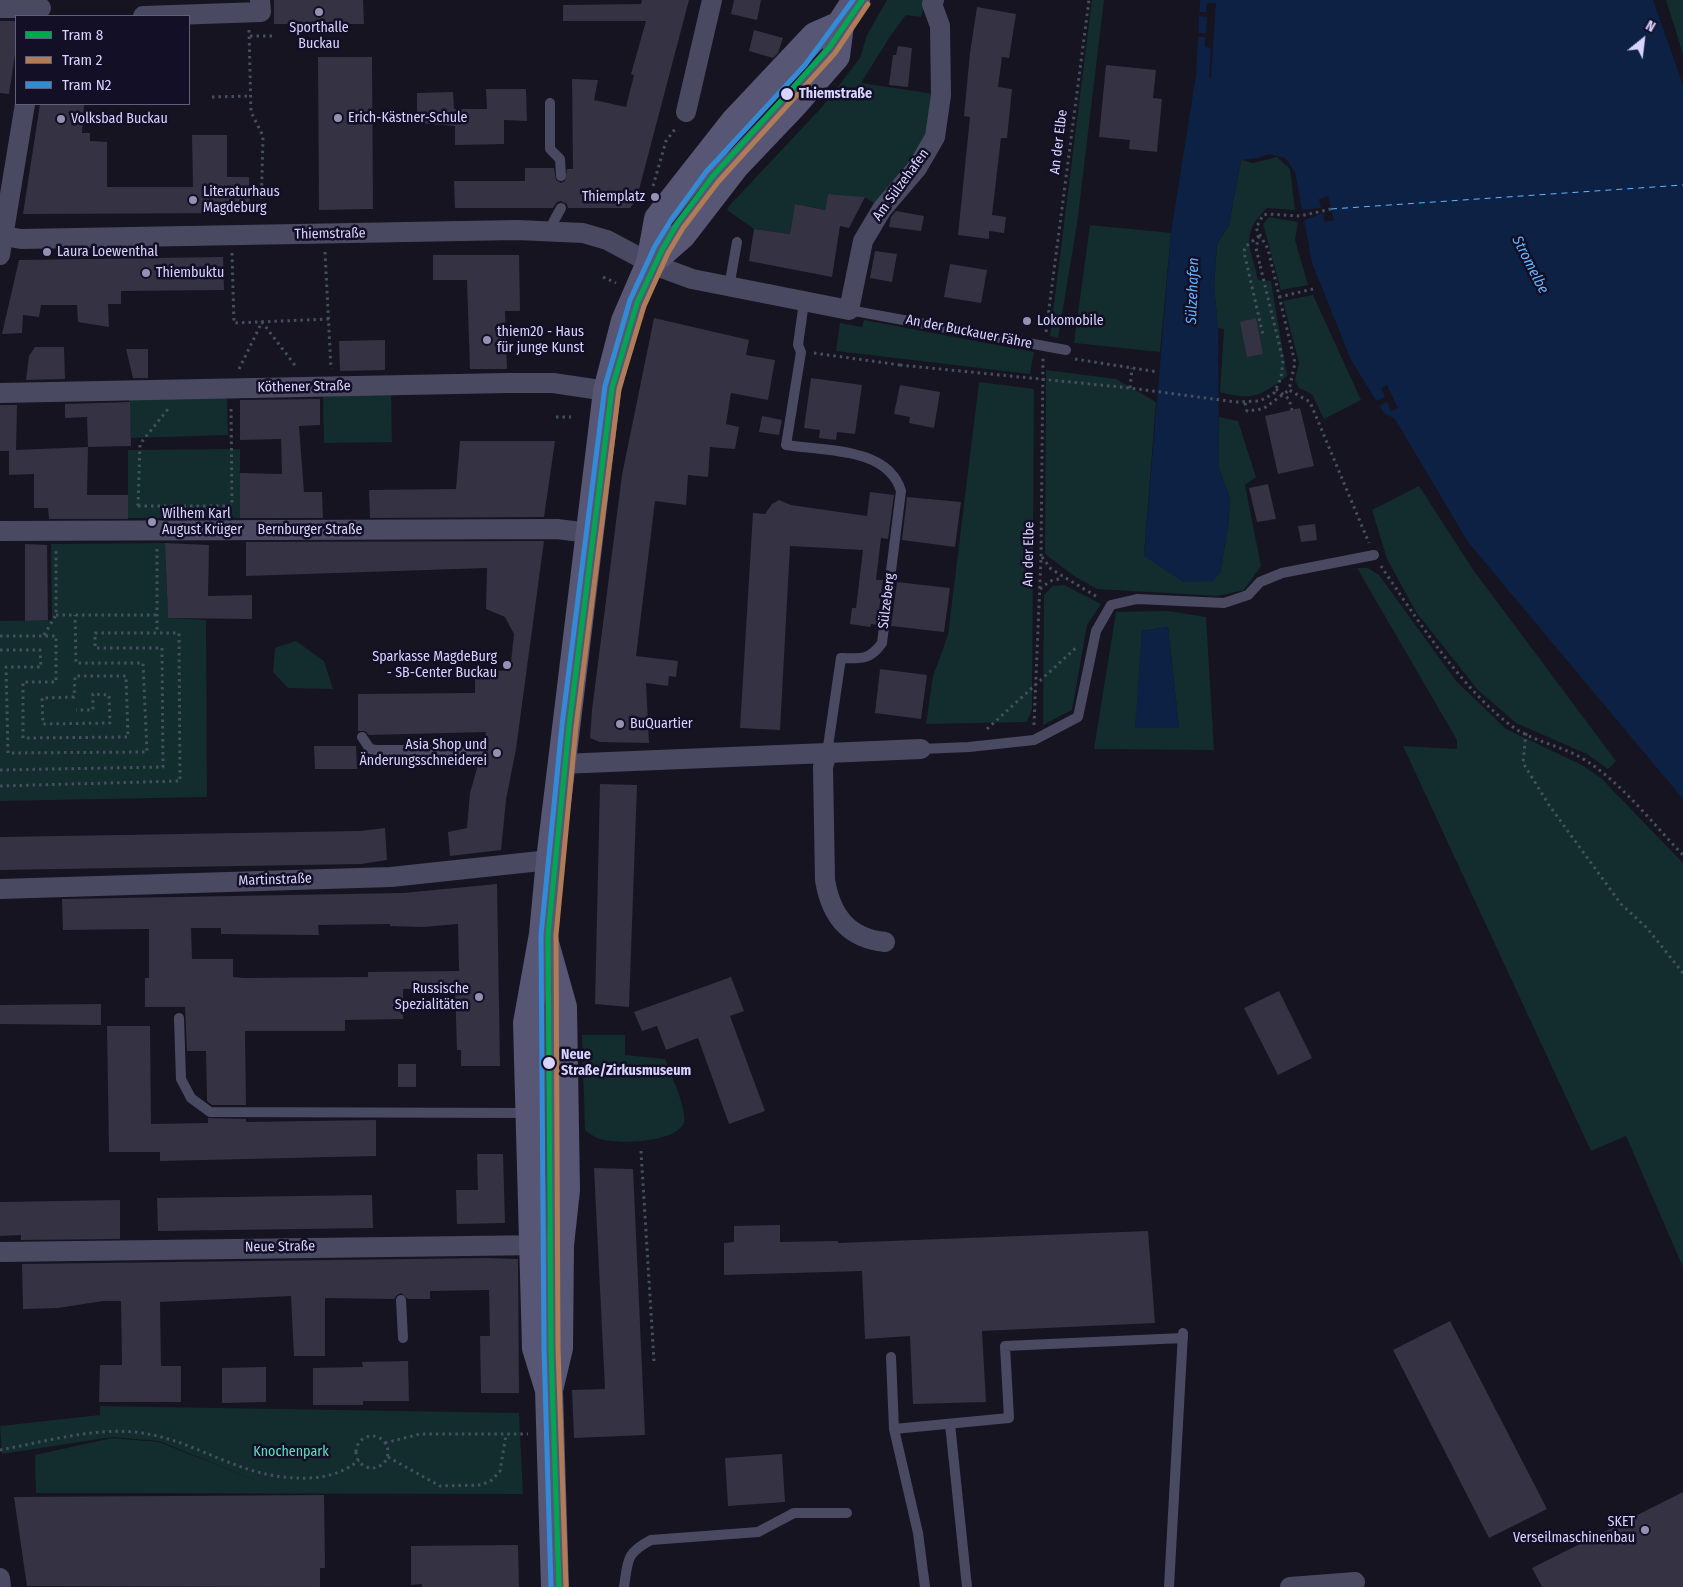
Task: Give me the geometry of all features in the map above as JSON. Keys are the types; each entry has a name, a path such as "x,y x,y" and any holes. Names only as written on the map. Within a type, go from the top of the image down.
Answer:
{"main road":[{"path":"555,1587 549,1390 559,1348 531,1113 528,1023 543,934 561,764 607,391 625,321 650,263 658,219 692,173 735,121 815,36 840,25 856,0"},
{"path":"543,934 563,1007 566,1190 547,1247"}],"street":[{"path":"686,112 712,0"},
{"name":"Am Sülzehafen","path":"849,310 863,241 882,209 917,168 935,138 941,95 940,26 932,4 934,0"},
{"path":"0,8 41,8"},
{"path":"157,15 256,8"},
{"path":"2,246 25,105"},
{"name":"Thiemstraße","path":"2,246 21,239 548,230 595,236 614,243 650,263"},
{"name":"An der Buckauer Fähre","path":"650,263 692,279 849,310"},
{"name":"Köthener Straße","path":"0,393 553,383 607,391"},
{"name":"Bernburger Straße","path":"0,531 557,529 589,533"},
{"path":"561,764 921,749"},
{"name":"Sülzeberg","path":"827,753 823,767 825,880 828,898 848,928 862,937 885,942"},
{"name":"Martinstraße","path":"0,889 391,877 550,860"},
{"name":"Neue Straße","path":"0,1252 400,1251 547,1247"},
{"path":"0,1578 1,1587"},
{"path":"1290,1587 1355,1582"}],"lane":[{"path":"550,103 550,149 560,159 561,176"},
{"path":"548,230 561,208"},
{"path":"729,287 737,242"},
{"path":"801,352 798,345 804,302"},
{"name":"An der Buckauer Fähre","path":"849,310 1066,350"},
{"name":"Sülzeberg","path":"801,352 786,445 872,459 887,468 895,476 901,491 882,643 874,654 860,659 841,658 827,753"},
{"path":"921,749 969,747 1034,740 1078,717 1096,630 1111,605 1137,599 1224,602 1248,595 1260,582 1282,573 1374,555"},
{"path":"362,737 370,748 376,750 442,750 480,754"},
{"path":"179,1018 181,1079 191,1098 210,1112 531,1113"},
{"path":"401,1300 403,1338"},
{"path":"548,1303 549,1390"},
{"path":"894,1429 1009,1418 1005,1346 1183,1335 1169,1587"},
{"path":"891,1357 894,1429 918,1533 925,1587"},
{"path":"950,1424 967,1587"},
{"path":"624,1587 628,1559 636,1548 651,1540 758,1532 794,1513 847,1513"}],"path":[{"name":"An der Elbe","path":"1044,347 1090,0"},
{"path":"256,8 250,36 249,96 251,112 263,136 260,235"},
{"path":"250,36 274,36"},
{"path":"212,97 249,96"},
{"path":"652,189 666,141 686,112"},
{"path":"1245,403 1247,411 1263,409 1289,390 1295,363 1268,250 1256,228 1263,215 1300,216 1331,209"},
{"path":"324,234 332,386"},
{"path":"231,235 234,323 329,319"},
{"path":"801,352 900,365 1130,388 1245,403 1260,401 1274,393 1281,378 1283,360 1256,248 1260,236"},
{"path":"1260,236 1246,247 1244,252 1263,335"},
{"path":"1279,297 1317,288"},
{"path":"262,322 311,387"},
{"path":"138,506 232,506 230,388 262,322"},
{"path":"1066,350 1076,360 1158,372"},
{"path":"1130,388 1132,368"},
{"name":"An der Elbe","path":"1034,740 1041,556 1042,369"},
{"path":"137,531 140,444 184,389"},
{"path":"1276,389 1289,399 1292,410"},
{"path":"1289,390 1310,402 1374,555 1414,616 1475,693 1514,728 1585,759 1612,780 1683,855"},
{"path":"556,417 571,417"},
{"path":"44,636 56,615 56,531"},
{"path":"157,531 157,633"},
{"path":"1041,556 1051,569 1111,605"},
{"path":"1040,589 1050,581 1064,578"},
{"path":"56,615 156,615"},
{"path":"0,650 40,650 41,667 6,667 8,752 147,752 143,663 76,663 75,615"},
{"path":"969,747 1036,682 1096,630"},
{"path":"0,770 163,767 162,648 94,648 94,633 179,633 180,781 0,786"},
{"path":"0,636 56,636 56,682 23,682 23,738 128,737 126,676 75,676 74,697 42,698 43,724 110,723 109,695 93,694 94,710 76,710"},
{"path":"1526,733 1523,763 1549,805 1622,904 1647,928 1683,973"},
{"path":"641,1151 654,1360"},
{"path":"0,1450 97,1432 122,1431 159,1436 240,1468 275,1477 291,1478 332,1474 359,1460"},
{"path":"385,1443 420,1434 528,1434"},
{"path":"388,1457 440,1486 481,1485 492,1480 500,1471 506,1435"},
{"path":"376,1437 385,1443 388,1457 385,1462 374,1468 368,1468 359,1460 356,1450 358,1445 366,1438 376,1437"}],"green space":[{"path":"887,0 926,0 921,17 906,15 861,83 941,95 935,137 882,209 865,197 828,194 825,210 796,204 790,234 754,229 727,210 729,206 822,107 860,58 867,35"},
{"path":"1092,0 1104,0 1077,224 1058,338 1050,336"},
{"path":"1666,0 1683,0 1683,54"},
{"path":"1277,157 1290,169 1295,210 1267,208 1258,217 1253,226 1249,241 1258,280 1271,281 1287,376 1256,395 1231,395 1220,392 1224,329 1218,328 1214,287 1217,244 1229,225 1241,160 1253,163"},
{"path":"1269,217 1298,222 1295,240 1308,285 1281,290 1263,224"},
{"path":"1090,225 1171,233 1160,352 1074,343"},
{"path":"1313,295 1361,400 1324,419 1312,394 1299,388 1295,380 1299,363 1283,301"},
{"path":"864,320 1034,352 1030,374 836,351 840,323 862,327"},
{"path":"1046,370 1116,379 1156,402 1144,555 1220,573 1228,527 1230,498 1219,469 1219,417 1238,421 1256,477 1245,485 1261,566 1244,590 1218,596 1097,589 1074,576 1045,554"},
{"path":"979,382 1034,389 1032,709 1027,722 926,724 933,676 948,635"},
{"path":"391,392 392,442 324,443 323,393"},
{"path":"227,396 228,435 131,438 129,400"},
{"path":"240,449 240,518 204,517 203,509 185,509 185,518 128,518 128,450"},
{"path":"1419,486 1474,571 1616,761 1608,769 1587,754 1516,723 1478,690 1416,612 1387,559 1372,510"},
{"path":"165,543 168,618 206,620 207,797 0,801 0,621 52,620 51,544"},
{"path":"1357,568 1368,568 1379,575 1456,681 1506,729 1582,765 1602,779 1683,863 1683,1267 1626,1136 1591,1151 1403,746 1457,749 1457,740"},
{"path":"1064,585 1101,604 1087,625 1072,710 1043,725 1044,595 1053,586"},
{"path":"1168,611 1206,617 1214,750 1094,749 1116,612","holes":["1168,627 1179,728 1136,728 1142,631"]},
{"path":"296,641 324,661 333,689 288,688 273,672 275,648"},
{"path":"582,1035 625,1035 625,1055 665,1059 678,1090 683,1108 684,1122 680,1129 661,1138 624,1142 599,1139 585,1130"},
{"name":"Knochenpark","path":"100,1406 519,1413 523,1494 36,1493 35,1455 112,1438 159,1442 260,1482 159,1441 112,1437 2,1454 0,1426 100,1415"}],"water":[{"path":"1200,0 1653,0 1683,85 1683,799 1468,542 1395,419 1384,413 1351,360 1312,263 1295,172 1285,158 1269,154 1258,158 1241,160 1229,225 1217,244 1214,287 1218,328 1219,469 1230,498 1228,527 1220,573 1213,581 1183,582 1144,556 1171,233 1196,75"},
{"path":"1168,627 1179,728 1135,728 1142,631"}],"pier":[{"path":"1207,3 1216,3 1211,78 1209,78 1211,48 1205,47 1205,37 1197,37 1197,33 1206,33 1207,17 1198,16 1198,12 1206,12"},
{"path":"1328,196 1334,220 1325,222 1323,213 1302,221 1301,210 1321,208 1319,199"},
{"path":"1387,385 1398,408 1391,411 1387,402 1377,407 1374,402 1385,397 1381,388"}],"building":[{"name":"Sporthalle Buckau","path":"274,0 363,0 364,24 274,24"},
{"path":"642,0 689,0 636,201 630,208 568,208 567,204 561,201 557,202 553,208 455,208 454,181 525,181 525,168 554,168 556,180 561,183 565,181 567,169 573,169 572,79 598,80 594,100 626,107 634,75 631,74 646,21 563,21 563,5 641,4"},
{"path":"734,0 761,0 757,20 731,14"},
{"path":"977,7 1016,14 1009,58 1002,57 998,87 1012,89 1007,138 1001,138 992,215 1006,217 1004,233 989,231 989,239 958,235 970,117 964,116 970,53"},
{"path":"0,21 15,21 15,55 9,94 0,93"},
{"path":"754,30 783,38 778,53 773,58 749,51"},
{"path":"898,46 912,48 908,87 889,85 893,55 896,55"},
{"path":"318,57 372,57 373,209 319,210"},
{"path":"1106,65 1156,70 1153,98 1162,99 1157,152 1129,149 1130,140 1099,137"},
{"path":"486,89 526,89 527,121 504,120 504,144 455,145 455,126 417,123 417,93 453,92 454,109 487,109"},
{"path":"40,105 84,105 82,133 90,133 90,141 107,142 107,187 193,187 192,135 227,135 227,177 249,177 250,213 23,214"},
{"path":"828,194 865,197 849,228 840,226 832,277 749,261 754,229 790,234 795,204 825,210"},
{"path":"896,211 924,216 921,231 889,227 891,217"},
{"path":"875,251 897,254 892,282 870,278"},
{"name":"thiem20 - Haus für junge Kunst","path":"433,255 519,255 520,311 505,311 507,369 470,369 467,280 433,280"},
{"path":"223,257 224,290 121,291 121,304 108,304 109,327 78,322 77,305 41,305 39,317 23,315 22,333 2,334 19,260"},
{"path":"950,264 987,270 981,303 944,297"},
{"path":"654,318 749,340 746,355 775,360 768,400 731,393 726,424 739,427 735,449 710,447 708,477 688,475 686,505 655,501 636,656 678,661 676,677 669,676 668,686 646,683 649,743 600,742 590,738 592,710 622,475"},
{"path":"1256,318 1263,354 1247,357 1240,322"},
{"path":"385,340 385,370 340,371 339,341"},
{"path":"35,347 64,347 65,379 26,380 29,356"},
{"path":"126,349 148,349 148,378 133,378"},
{"path":"811,378 862,385 855,434 837,432 836,440 819,438 820,430 804,428"},
{"path":"900,385 940,392 934,428 909,423 910,417 894,414"},
{"path":"320,399 320,425 299,426 304,492 322,492 323,518 240,518 240,473 282,474 281,439 240,440 240,400"},
{"path":"130,402 131,446 88,447 87,417 65,418 65,404"},
{"path":"0,405 17,405 16,450 88,447 87,495 128,495 128,519 49,519 48,508 34,508 34,474 9,475 9,451 0,451"},
{"path":"1300,408 1314,466 1278,474 1265,416"},
{"path":"762,416 782,420 779,435 759,432"},
{"path":"460,441 555,441 544,517 370,518 369,490 456,489"},
{"path":"1268,484 1276,519 1257,522 1249,488"},
{"path":"870,492 894,495 888,539 881,538 876,580 883,580 877,625 871,624 870,627 850,624 852,608 856,608 863,550 790,546 780,730 740,728 753,513 765,514 772,504 779,500 791,505 867,516"},
{"path":"907,497 961,502 955,547 902,540"},
{"path":"1315,524 1317,540 1301,542 1298,526"},
{"path":"544,541 516,749 506,800 501,850 450,856 448,832 467,828 470,793 479,761 483,760 487,755 482,748 486,732 369,735 365,731 358,731 358,694 475,693 475,670 510,671 514,634 505,617 486,609 487,568 246,576 246,542"},
{"path":"165,543 209,545 208,596 252,595 252,619 168,618"},
{"path":"25,544 47,545 48,620 25,621"},
{"path":"897,582 950,588 944,632 891,626"},
{"path":"880,669 927,675 921,719 875,713"},
{"path":"314,746 356,746 357,769 315,769"},
{"path":"600,784 637,785 629,1007 595,1004"},
{"path":"385,828 387,860 361,864 0,870 0,837 360,831"},
{"path":"497,884 500,1066 461,1066 461,1050 457,1050 455,988 403,989 403,1019 345,1020 345,1031 245,1031 246,1105 212,1105 207,1101 206,1051 187,1051 185,1007 145,1007 145,978 149,978 149,929 63,930 62,899 403,893","holes":["390,924 390,926 423,927 458,924 459,971 368,972 368,977 244,978 233,977 233,959 192,959 191,928 221,928 221,934 319,935 318,925"]},
{"path":"731,977 744,1011 730,1016 765,1111 729,1124 698,1038 666,1050 657,1026 642,1031 634,1012"},
{"path":"1279,991 1312,1058 1278,1075 1244,1008"},
{"path":"101,1004 101,1025 0,1024 0,1005"},
{"path":"107,1026 150,1026 151,1124 208,1123 208,1118 246,1119 246,1122 376,1120 376,1156 160,1161 160,1152 109,1152"},
{"path":"398,1064 416,1064 416,1087 398,1087"},
{"path":"477,1154 503,1154 505,1223 457,1224 456,1190 478,1190"},
{"path":"594,1168 633,1169 645,1435 574,1438 572,1390 605,1389"},
{"path":"372,1195 373,1228 158,1231 157,1198"},
{"path":"120,1200 120,1239 21,1240 21,1235 0,1236 0,1202"},
{"path":"780,1225 780,1242 838,1241 838,1243 1148,1231 1155,1323 982,1331 986,1402 913,1404 910,1336 865,1339 862,1271 724,1275 724,1243 734,1242 734,1226"},
{"path":"518,1259 519,1393 481,1393 480,1336 490,1336 489,1290 430,1291 430,1299 408,1299 401,1293 394,1299 325,1298 325,1356 294,1356 291,1296 160,1302 161,1366 181,1366 181,1402 99,1402 100,1365 122,1365 121,1301 103,1301 58,1308 23,1309 22,1264"},
{"path":"1450,1321 1547,1509 1489,1538 1393,1350"},
{"path":"408,1361 409,1401 363,1401 363,1405 313,1405 313,1368 363,1367 362,1362"},
{"path":"266,1367 266,1402 222,1403 222,1368"},
{"path":"782,1454 785,1502 728,1506 725,1458"},
{"name":"SKET Verseilmaschinenbau","path":"1683,1492 1683,1587 1542,1587 1532,1568"},
{"path":"324,1495 325,1568 320,1568 320,1587 27,1586 14,1497"},
{"path":"518,1545 519,1587 422,1587 422,1584 411,1585 411,1546"}],"ferry route":[{"path":"1331,209 1683,185"}],"tram line":[{"name":"N2","path":"551,1587 544,1348 541,935 562,725 605,386 630,300 655,246 671,220 706,172 805,65 853,0"},
{"name":"8","path":"559,1587 551,1348 548,935 569,726 612,388 637,303 662,250 677,224 712,177 829,48 862,0"},
{"name":"2","path":"566,1587 558,1348 556,935 576,727 619,389 644,306 668,253 683,228 718,182 835,53 868,4"}],"place":[{"name":"Sporthalle Buckau","path":"319,12"},
{"name":"Thiemstraße","path":"787,94"},
{"name":"Erich-Kästner-Schule","path":"338,118"},
{"name":"Volksbad Buckau","path":"61,119"},
{"name":"Thiemplatz","path":"655,197"},
{"name":"Literaturhaus Magdeburg","path":"193,200"},
{"name":"Laura Loewenthal","path":"47,252"},
{"name":"Thiembuktu","path":"146,273"},
{"name":"Lokomobile","path":"1027,321"},
{"name":"thiem20 - Haus für junge Kunst","path":"487,340"},
{"name":"Wilhem Karl August Krüger","path":"152,522"},
{"name":"Sparkasse MagdeBurg - SB-Center Buckau","path":"507,665"},
{"name":"BuQuartier","path":"620,724"},
{"name":"Asia Shop und Änderungsschneiderei","path":"497,753"},
{"name":"Russische Spezialitäten","path":"479,997"},
{"name":"Neue Straße/Zirkusmuseum","path":"549,1063"},
{"name":"SKET Verseilmaschinenbau","path":"1645,1530"}],"water label":[{"name":"Stromelbe","path":"1530,265"},
{"name":"Sülzehafen","path":"1193,291"}]}
